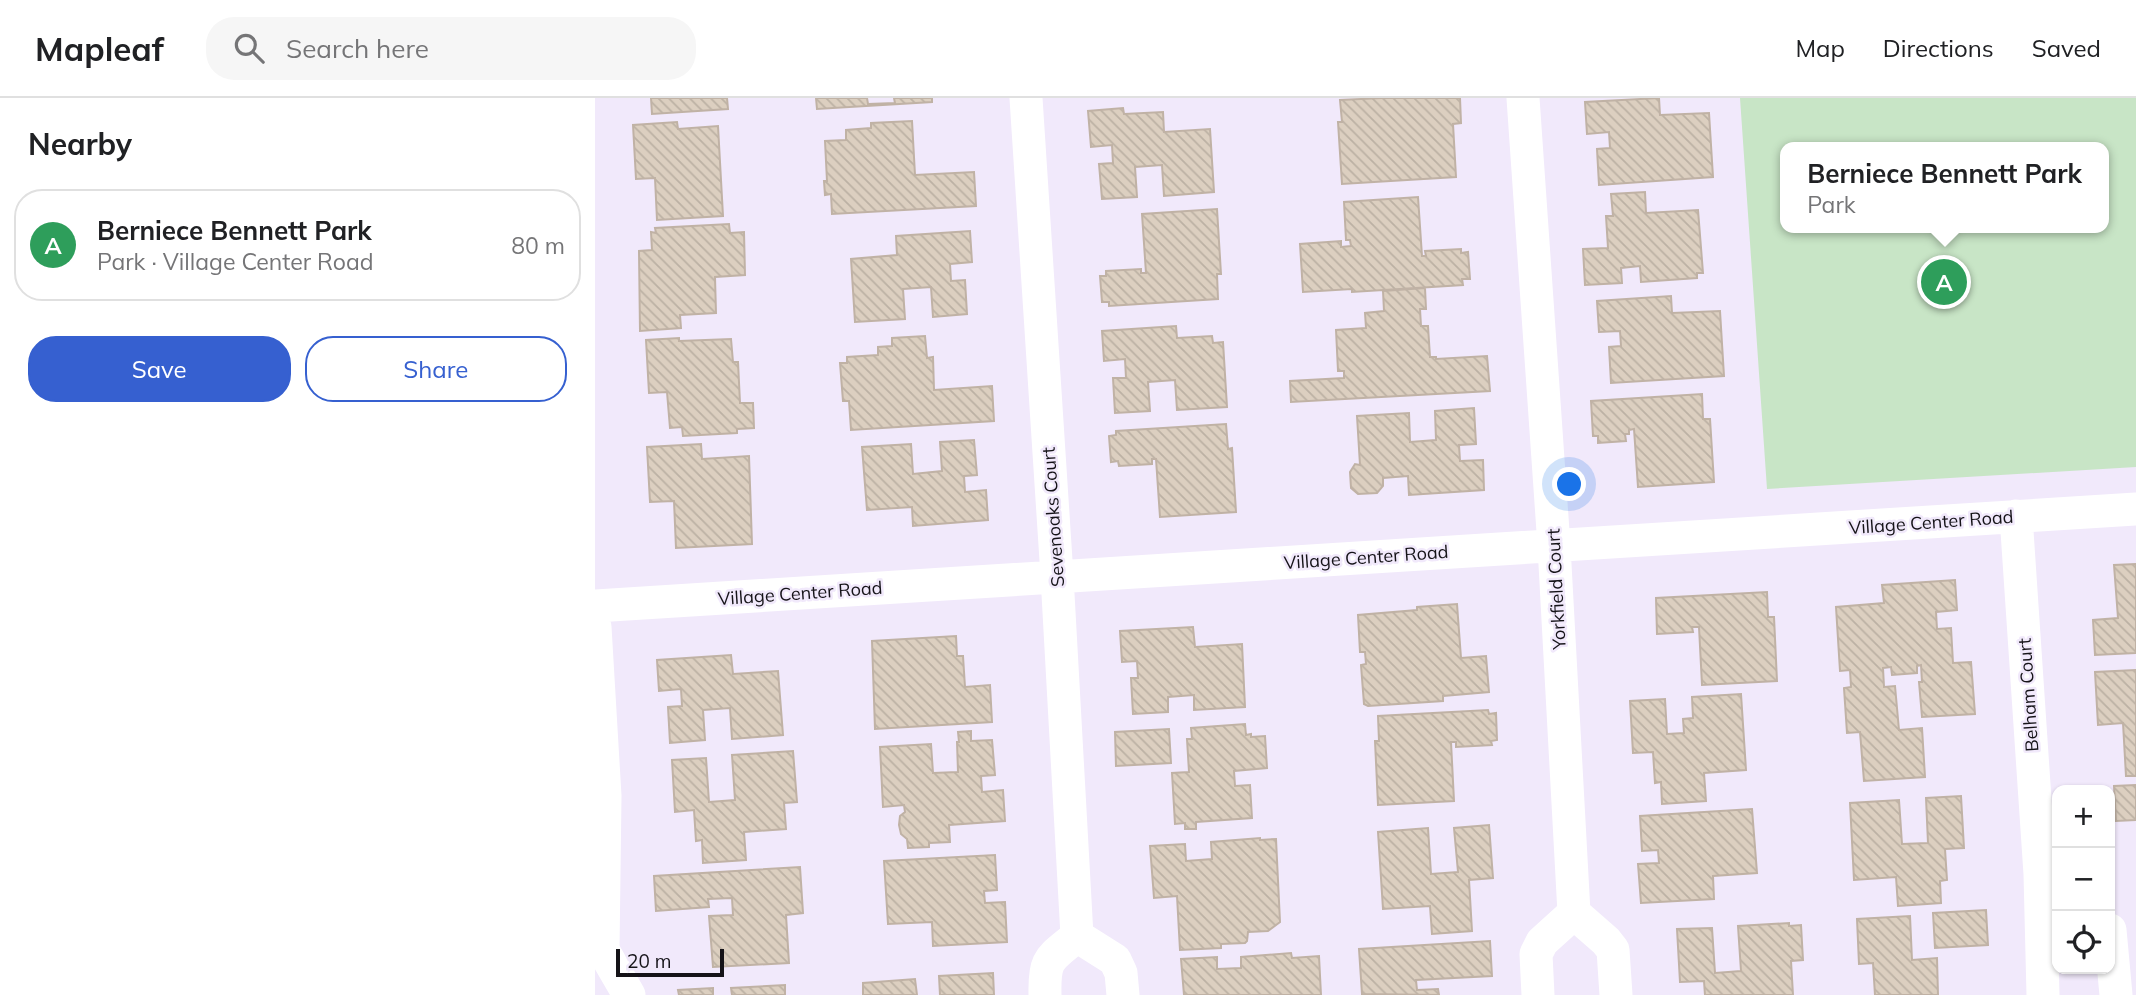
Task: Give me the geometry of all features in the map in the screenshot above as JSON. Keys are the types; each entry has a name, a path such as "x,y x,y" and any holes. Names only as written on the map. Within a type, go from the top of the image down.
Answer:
{"street":[{"name":"Sevenoaks Court","path":"1025,98 1057,576 1077,936"},
{"name":"Yorkfield Court","path":"1523,98 1555,546 1574,913"},
{"name":"Village Center Road","path":"595,606 2136,509"},
{"name":"Belham Court","path":"2016,516 2049,877 2043,995"},
{"path":"595,627 605,796 599,955 629,995"},
{"path":"1538,995 1537,954 1542,942 1574,913 1613,950 1616,995"},
{"path":"1045,995 1044,972 1048,961 1077,936 1115,960 1121,973 1123,995"},
{"path":"2114,974 2116,995"}],"green space":[{"path":"1740,98 2136,98 2136,467 1767,489"}],"building":[{"path":"651,98 727,98 728,109 652,114"},
{"path":"816,98 867,98 868,104 895,103 894,98 932,98 932,102 817,109"},
{"path":"1460,98 1461,123 1453,124 1456,177 1342,184 1338,122 1342,122 1340,100"},
{"path":"1659,98 1660,115 1709,113 1713,177 1599,185 1597,149 1610,148 1609,132 1587,134 1585,102"},
{"path":"1123,108 1124,114 1163,112 1164,132 1210,129 1214,192 1164,196 1162,165 1135,167 1137,197 1102,199 1099,164 1113,163 1112,145 1091,147 1088,111"},
{"path":"912,121 915,175 974,172 976,206 832,214 831,194 825,195 825,141 846,140 846,130 871,128 871,123"},
{"path":"677,122 678,129 718,126 723,216 657,220 655,178 636,179 633,125"},
{"path":"1645,192 1646,213 1698,210 1703,273 1697,273 1697,278 1641,282 1640,266 1621,268 1622,283 1585,285 1583,249 1608,248 1606,216 1613,216 1611,194"},
{"path":"1418,197 1422,256 1426,256 1425,251 1461,249 1461,253 1468,252 1470,279 1462,279 1463,285 1352,292 1352,289 1303,292 1300,244 1341,241 1341,247 1351,246 1350,240 1346,240 1344,202"},
{"path":"1217,209 1221,274 1217,274 1218,299 1109,306 1109,302 1102,302 1100,276 1106,276 1106,271 1141,269 1141,273 1146,273 1142,214"},
{"path":"729,224 730,233 744,232 745,275 715,277 716,313 680,315 681,328 640,331 639,251 652,250 651,232 656,233 655,228"},
{"path":"970,231 972,262 950,264 951,281 965,280 967,314 933,317 931,287 903,289 905,319 855,322 851,259 897,255 896,236"},
{"path":"1425,288 1426,309 1420,309 1421,326 1428,326 1430,357 1436,359 1487,356 1490,391 1291,402 1290,381 1344,378 1344,371 1338,371 1336,330 1366,328 1365,313 1384,311 1383,291"},
{"path":"1671,296 1672,313 1720,311 1724,376 1611,383 1609,347 1621,346 1620,331 1599,332 1597,301"},
{"path":"1176,326 1177,338 1212,336 1213,343 1223,342 1227,407 1177,410 1175,380 1148,382 1150,411 1115,413 1113,378 1126,378 1125,359 1104,361 1102,331"},
{"path":"925,336 927,358 933,357 934,390 992,386 994,421 851,430 849,401 843,401 840,363 847,363 847,357 878,355 878,347 892,346 892,338"},
{"path":"679,338 679,341 731,339 733,362 738,362 740,403 753,403 754,428 737,429 737,433 683,436 682,427 670,428 667,392 649,393 646,340"},
{"path":"1702,394 1703,419 1710,419 1714,482 1638,487 1634,429 1625,434 1626,441 1598,443 1598,436 1593,436 1591,401"},
{"path":"1474,408 1476,444 1459,445 1460,461 1483,460 1484,490 1409,495 1408,476 1383,478 1383,486 1377,493 1358,494 1351,488 1350,472 1355,464 1360,465 1357,416 1409,413 1410,442 1436,440 1435,411"},
{"path":"1226,424 1228,449 1232,448 1236,512 1160,517 1156,459 1152,459 1152,464 1119,466 1118,461 1111,462 1109,436 1116,435 1116,431"},
{"path":"974,440 977,475 964,476 965,492 986,490 988,520 913,526 912,507 867,510 862,447 911,444 913,474 942,471 940,442"},
{"path":"701,444 702,459 749,456 752,544 676,548 674,501 650,502 647,447"},
{"path":"2136,564 2136,653 2095,655 2093,620 2118,618 2114,565"},
{"path":"1955,580 1957,610 1936,612 1937,629 1951,628 1953,663 1971,662 1975,714 1922,717 1919,682 1922,682 1921,665 1917,666 1917,673 1892,675 1891,667 1883,668 1884,687 1895,686 1899,730 1922,728 1925,777 1864,781 1860,732 1847,733 1844,688 1851,687 1850,670 1840,671 1836,607 1884,603 1882,585"},
{"path":"1767,592 1768,617 1774,617 1777,681 1702,685 1699,627 1692,627 1693,632 1657,634 1656,598"},
{"path":"1457,604 1461,658 1486,656 1489,692 1443,696 1443,701 1368,706 1364,704 1361,665 1366,664 1365,652 1360,652 1358,615"},
{"path":"1193,627 1195,647 1242,644 1245,707 1194,710 1194,695 1168,697 1168,712 1133,714 1131,678 1138,678 1137,661 1122,662 1120,631"},
{"path":"956,636 957,656 963,656 965,687 990,685 992,722 875,729 872,641"},
{"path":"731,655 733,674 778,671 783,735 732,739 730,708 703,710 705,740 670,743 668,707 682,706 681,689 659,691 657,660"},
{"path":"2136,670 2136,776 2126,776 2123,723 2098,725 2095,672"},
{"path":"1741,694 1746,770 1704,773 1706,801 1662,804 1661,782 1655,783 1653,752 1633,753 1630,701 1665,699 1667,734 1684,733 1683,719 1693,718 1692,697"},
{"path":"1488,710 1489,714 1496,713 1497,740 1491,741 1492,745 1456,747 1456,742 1451,742 1454,801 1378,805 1375,741 1379,741 1378,716"},
{"path":"1245,724 1246,735 1265,736 1267,768 1234,771 1235,786 1250,785 1252,818 1196,822 1196,829 1185,829 1185,823 1175,824 1172,773 1189,772 1187,739 1192,739 1191,728"},
{"path":"1169,729 1171,763 1116,766 1115,732"},
{"path":"971,731 971,741 992,740 995,775 981,776 982,792 1003,790 1005,821 949,825 950,842 908,848 907,839 901,834 899,825 900,816 905,812 904,805 883,807 880,747 931,744 933,773 958,772 958,732"},
{"path":"793,751 797,802 784,803 786,829 744,832 746,860 703,863 702,840 696,841 694,810 675,812 672,760 706,758 709,802 735,800 732,755"},
{"path":"2136,785 2136,820 2116,821 2115,786"},
{"path":"1961,796 1964,848 1945,849 1947,880 1940,881 1941,903 1898,906 1896,877 1854,880 1850,803 1899,800 1902,844 1928,843 1926,798"},
{"path":"1752,809 1757,873 1713,876 1714,899 1641,903 1638,864 1659,863 1658,850 1642,851 1640,816"},
{"path":"1489,825 1493,878 1469,880 1472,931 1432,934 1430,906 1383,909 1378,832 1428,828 1431,874 1458,872 1454,828"},
{"path":"1276,839 1280,922 1268,931 1248,932 1245,943 1221,944 1221,948 1180,950 1177,896 1154,898 1150,846 1185,844 1186,861 1212,859 1211,842"},
{"path":"995,855 997,890 984,891 985,903 1005,902 1007,942 933,946 932,922 888,924 884,861"},
{"path":"800,867 803,913 786,915 789,963 713,967 709,916 733,915 732,898 708,899 709,907 656,911 654,876"},
{"path":"1986,910 1988,945 1935,948 1933,913"},
{"path":"1910,916 1912,960 1937,958 1938,995 1875,995 1873,963 1859,964 1857,919"},
{"path":"1789,923 1789,926 1801,925 1803,960 1791,961 1793,995 1705,995 1704,981 1680,982 1677,929 1712,928 1715,973 1741,971 1738,926"},
{"path":"1490,941 1492,976 1416,980 1417,990 1438,989 1439,995 1362,994 1359,949"},
{"path":"1291,953 1292,958 1319,956 1321,995 1184,995 1181,959 1217,957 1217,969 1241,968 1241,957"},
{"path":"993,973 994,995 940,995 939,976"},
{"path":"915,979 917,995 863,995 863,983"},
{"path":"785,985 785,995 732,995 731,988"},
{"path":"713,988 713,995 679,995 678,990"}],"place":[{"name":"Berniece Bennett Park","path":"1944,282"}]}
